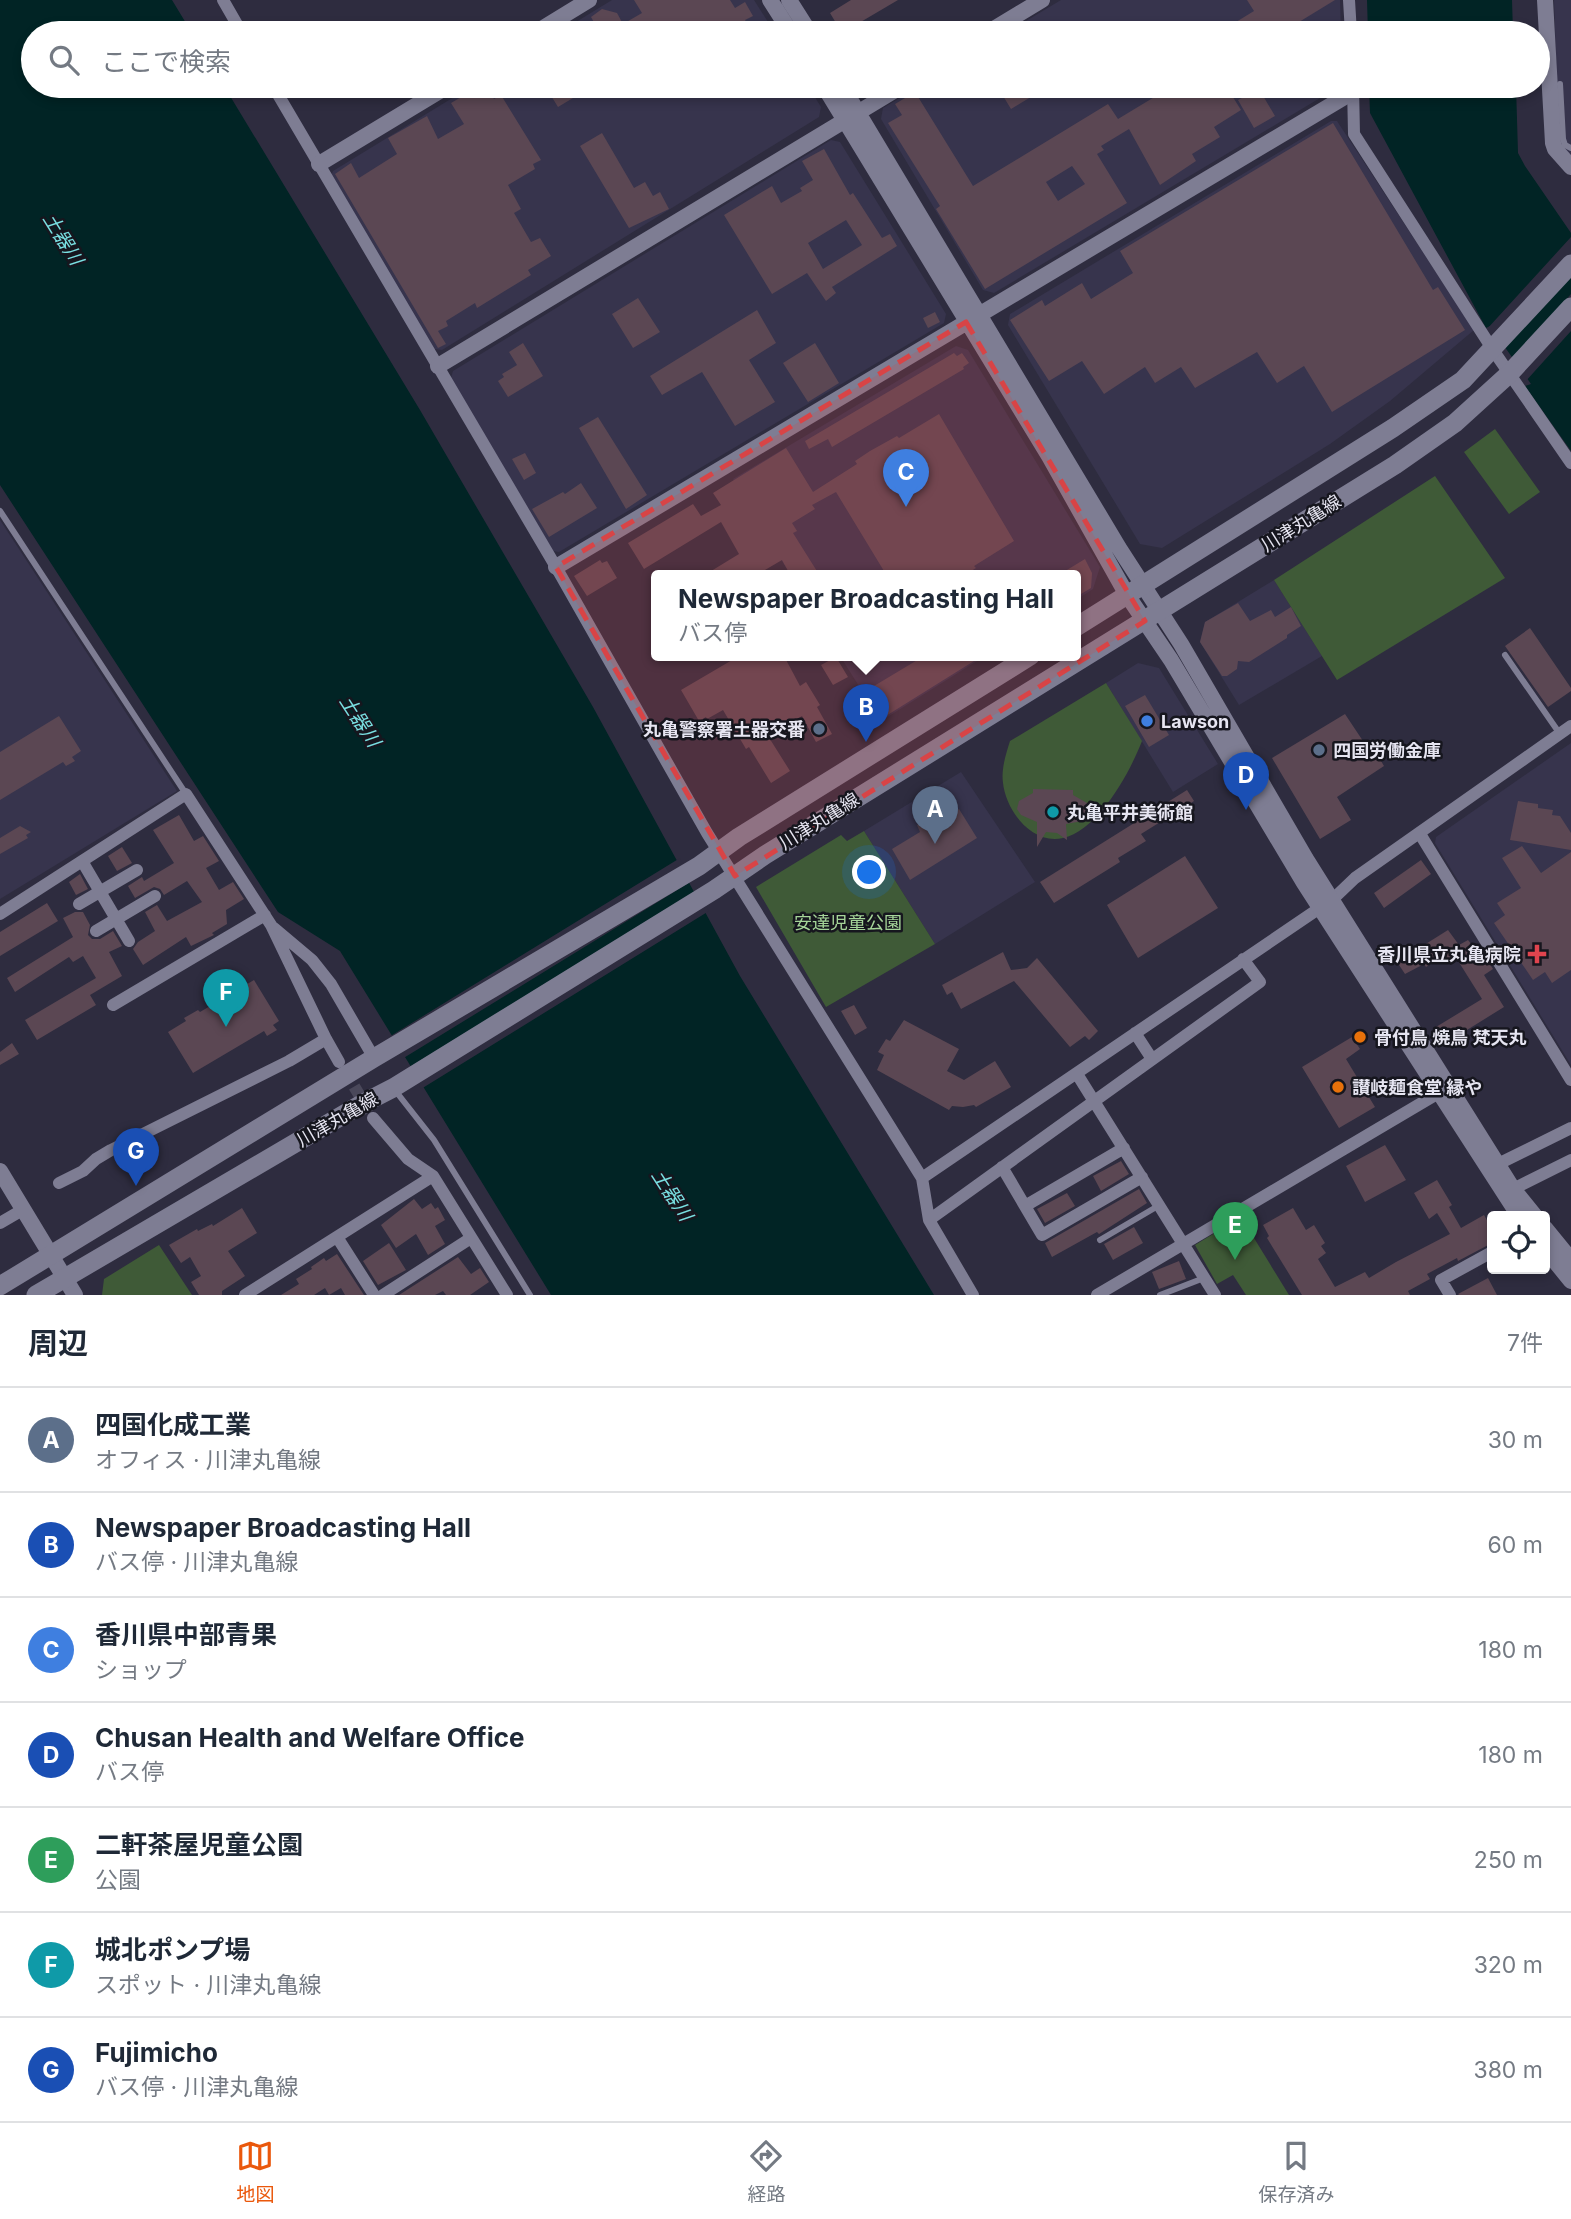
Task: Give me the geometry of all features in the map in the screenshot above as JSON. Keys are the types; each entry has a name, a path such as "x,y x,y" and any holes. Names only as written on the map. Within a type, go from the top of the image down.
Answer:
{"main road":[{"name":"川津丸亀線","path":"1081,624 1393,428 1463,380 1571,264"},
{"name":"川津丸亀線","path":"1081,660 1395,465 1455,423 1512,370 1571,307"},
{"name":"川津丸亀線","path":"0,1286 374,1058 699,866 1022,661"},
{"name":"川津丸亀線","path":"36,1295 393,1088 1079,661"}],"street":[{"path":"223,0 235,21"},
{"path":"555,21 589,0"},
{"path":"770,0 783,21"},
{"path":"789,0 802,21"},
{"path":"1007,21 1042,0"},
{"path":"1349,0 1350,21"},
{"path":"1545,0 1546,21"},
{"path":"1550,89 1553,143 1571,167"},
{"path":"280,98 556,567 719,852 922,1178 929,1220 974,1295"},
{"path":"319,164 428,98"},
{"path":"835,98 852,117 972,318 1049,456 1306,859 1327,903 1508,1191 1517,1211"},
{"path":"846,98 852,117"},
{"path":"438,366 883,98"},
{"path":"556,567 1338,98"},
{"path":"1353,98 1354,134 1571,463"},
{"path":"922,1178 1327,903 1356,878 1566,730"},
{"path":"0,914 186,794 268,920 339,1062"},
{"path":"1420,834 1571,1080"},
{"path":"82,861 129,941"},
{"path":"79,904 137,870"},
{"path":"96,931 155,896"},
{"path":"113,1005 268,920"},
{"path":"268,920 312,960 331,984 374,1058"},
{"path":"929,1220 1260,982 1243,959"},
{"path":"1135,1034 1152,1059"},
{"path":"60,1183 83,1171 111,1150 326,1040"},
{"path":"1077,1073 1215,1295"},
{"path":"1097,1295 1444,1090"},
{"path":"373,1118 408,1159 433,1176 504,1291 489,1295"},
{"path":"1492,1167 1571,1128"},
{"path":"1025,1206 1124,1148"},
{"path":"1508,1191 1571,1160"},
{"path":"1002,1167 1042,1235 1142,1177"},
{"path":"0,1171 75,1295"},
{"path":"245,1295 433,1176"},
{"path":"1508,1191 1530,1211"},
{"path":"0,1223 24,1209"},
{"path":"1550,1233 1571,1259"},
{"path":"337,1237 374,1295"},
{"path":"383,1295 471,1238"},
{"path":"1450,1295 1441,1280 1487,1255"},
{"path":"1550,1255 1571,1281"}],"lane":[{"path":"1560,84 1563,139 1565,145 1571,148"},
{"path":"0,510 186,794"},
{"path":"1505,655 1566,730"},
{"path":"393,1088 434,1140 530,1295"},
{"path":"1100,1241 1160,1205"},
{"path":"1160,1295 1205,1278"}],"highlighted area":[{"path":"966,322 1145,621 735,876 556,567"}],"shaded area":[{"path":"612,0 754,0 767,21 578,21"},
{"path":"1061,0 1340,0 1341,21 1026,21"},
{"path":"1554,0 1571,0 1571,159 1559,143"},
{"path":"452,98 815,98 821,107 819,117 442,350 434,349 330,178 333,171"},
{"path":"900,98 1320,98 994,293 983,290 881,119 883,108"},
{"path":"1331,121 1337,121 1474,330 1390,401 1330,444 1162,548 1140,544 1008,325 1010,314"},
{"path":"831,140 840,142 946,314 944,323 559,552 553,551 451,378 453,371"},
{"path":"956,346 968,350 1100,567 1093,589 1081,597 1081,570 787,570 733,479"},
{"path":"0,520 177,791 0,899"},
{"path":"1274,580 1322,656 1239,705 1200,642 1205,622"},
{"path":"843,661 977,661 881,721"},
{"path":"1138,663 1159,668 1218,764 1173,792 1106,683"},
{"name":"香川県立丸亀病院","path":"1571,743 1571,1065 1435,843 1436,837"},
{"path":"961,772 1035,882 935,944 864,831"}],"green space":[{"path":"1495,429 1540,492 1509,514 1464,452"},
{"path":"1435,476 1505,578 1337,680 1274,580"},
{"path":"1106,683 1142,741 1137,754 1112,798 1089,824 1063,838 1041,836 1022,823 1005,793 1003,772 1010,741"},
{"name":"安達児童公園","path":"864,831 935,944 826,1007 756,887 841,835 847,841"},
{"path":"1241,1217 1289,1295 1246,1295 1233,1275 1217,1284 1195,1245"},
{"path":"159,1245 192,1295 102,1295 104,1279"}],"water":[{"name":"土器川","path":"0,0 172,0 185,21 21,21 21,98 231,98 420,410 593,707 740,976 934,1295 551,1295 340,951 278,912 0,485"},
{"path":"1367,0 1512,0 1513,21 1368,21"},
{"path":"1369,98 1516,98 1518,153 1571,233 1571,451 1525,386 1531,384 1490,326 1486,328 1370,113"}],"pier":[{"path":"1571,237 1571,272 1501,349 1487,329"},
{"path":"1571,294 1571,331 1525,382 1510,361"},
{"path":"680,858 692,881 402,1059 389,1037"},
{"path":"697,890 709,911 421,1089 408,1068"}],"building":[{"path":"634,0 730,0 735,8 745,2 753,16 746,21 628,21 642,13"},
{"path":"851,0 898,0 862,21 835,21 830,13"},
{"path":"1247,0 1335,0 1301,21 1238,21 1254,11"},
{"path":"602,9 617,13 621,21 593,21 591,17"},
{"path":"460,98 503,98 541,160 533,164 535,169 508,185 521,209 514,213 531,242 540,238 551,256 528,270 531,275 477,308 475,303 446,321 448,326 438,331 446,344 438,348 335,174 351,163 359,178 397,154 388,138 427,116 438,139 464,124 451,103"},
{"path":"552,98 573,98 558,107"},
{"path":"905,98 919,98 973,186 1108,104 1118,119 1153,98 1234,98 1241,110 1214,127 1220,137 1192,154 1196,161 1160,185 1129,129 1101,146 1104,150 1097,154 1127,203 985,289 936,209 940,206 888,123 902,115 895,104","holes":["1072,166 1085,184 1058,201 1046,182"]},
{"path":"1004,98 1029,98 1011,109"},
{"path":"1264,98 1275,116 1254,128 1238,100"},
{"path":"1333,123 1433,290 1438,287 1465,330 1332,412 1304,366 1277,383 1257,352 1195,388 1181,367 1155,383 1145,367 1104,394 1082,361 1049,381 1010,320 1042,300 1045,306 1082,283 1091,299 1133,273 1120,251"},
{"path":"602,133 634,188 645,182 653,196 660,192 669,209 629,228 580,146"},
{"path":"824,149 850,195 853,193 882,238 890,234 897,246 832,287 836,293 826,301 807,273 772,294 724,215 772,186 781,203 802,191 800,188 813,180 802,161","holes":["846,220 862,245 823,269 808,243"]},
{"path":"638,298 660,332 633,348 612,314"},
{"path":"757,310 776,343 749,360 775,402 735,426 702,372 662,395 650,376"},
{"path":"935,312 940,322 928,328 923,318"},
{"path":"523,343 543,376 508,397 498,381 504,377 502,374 517,365 509,352"},
{"path":"815,343 839,383 808,402 783,363"},
{"path":"954,353 957,356 962,353 969,363 964,369 832,447 828,439 809,449 805,441"},
{"path":"939,414 1014,541 974,566 976,568 973,570 883,570 836,492 812,505 815,509 792,523 797,531 793,533 816,570 788,570 782,560 765,570 713,570 739,554 721,522 644,569 628,543 693,504 701,516 721,505 713,493 786,448 813,492 857,464 855,461 870,451 897,436 899,438"},
{"path":"598,417 647,495 626,509 579,428"},
{"path":"525,453 536,473 524,480 512,459"},
{"path":"581,483 597,508 549,537 532,509 563,492 565,494"},
{"path":"1085,559 1092,573 1091,588 1081,594 1081,570 1067,570"},
{"path":"600,560 602,563 607,561 617,578 587,596 574,576"},
{"path":"1238,603 1250,621 1271,610 1275,617 1291,607 1301,626 1249,662 1238,661 1237,669 1227,676 1222,676 1200,642 1205,622"},
{"path":"1530,628 1571,688 1571,691 1548,707 1505,646"},
{"path":"730,661 787,661 800,686 806,682 820,705 817,707 832,734 816,742 802,716 768,736 790,771 771,783 749,747 746,749 723,710 699,721 681,690"},
{"path":"828,661 838,661 848,677 833,685 821,665"},
{"path":"916,661 974,661 881,719 864,692"},
{"name":"Lawson","path":"1145,695 1169,735 1149,747 1125,706"},
{"path":"1345,714 1367,747 1371,744 1384,766 1337,797 1351,820 1320,839 1272,758"},
{"path":"59,716 81,751 72,757 75,761 66,766 63,762 0,800 0,752"},
{"name":"丸亀平井美術館","path":"1033,789 1073,790 1073,795 1087,803 1089,812 1086,817 1066,824 1067,840 1057,833 1046,832 1037,847 1037,822 1021,815 1017,809 1019,801 1033,793"},
{"path":"1187,790 1194,801 1141,834 1146,841 1118,858 1120,862 1054,903 1040,882"},
{"path":"1518,801 1538,804 1538,808 1553,810 1552,815 1560,816 1571,833 1571,850 1510,840"},
{"path":"959,809 977,838 910,880 892,849 920,832 917,825 929,817 934,824"},
{"path":"179,815 194,841 203,836 219,861 206,868 219,890 233,882 244,899 226,910 227,924 212,933 214,935 191,946 186,937 143,965 133,949 138,942 155,931 145,912 157,905 167,921 202,902 187,881 164,895 160,889 154,887 135,898 128,886 142,877 144,881 174,863 153,830"},
{"path":"20,826 31,832 26,835 28,838 0,854 0,838"},
{"path":"1522,846 1541,873 1571,852 1571,970 1552,983 1545,972 1533,980 1494,923 1505,915 1497,903 1521,888 1502,858"},
{"path":"122,847 132,863 117,871 108,856"},
{"path":"1185,856 1218,908 1138,958 1107,905"},
{"path":"1421,860 1431,874 1384,908 1374,893"},
{"path":"80,874 88,889 76,895 69,882"},
{"path":"47,903 58,921 0,956 0,932"},
{"path":"75,912 83,912 90,925 88,935 92,939 100,939 113,931 122,946 109,952 122,976 90,995 96,1005 37,1040 25,1020 96,978 83,956 73,962 69,957 15,992 7,978 73,937 63,918"},
{"path":"1448,930 1459,945 1468,940 1472,945 1476,943 1493,969 1484,975 1504,1007 1446,1043 1436,1027 1482,999 1455,956 1440,964 1437,960 1426,967 1424,964 1405,974 1397,962"},
{"path":"1003,952 1011,970 1027,968 1037,958 1098,1031 1089,1040 1085,1036 1070,1047 1014,981 961,1009 952,992 947,995 942,985"},
{"path":"254,980 279,1021 273,1025 277,1030 267,1036 264,1031 193,1073 168,1032 186,1021 184,1018 198,1010 200,1012"},
{"path":"854,1005 867,1028 855,1035 841,1011"},
{"path":"904,1020 959,1049 947,1071 964,1080 995,1061 1011,1087 976,1107 952,1106 949,1110 877,1070 884,1055 878,1052 886,1039 890,1041"},
{"name":"讃岐麺食堂 縁や","path":"1352,1037 1360,1049 1346,1059 1375,1107 1339,1128 1302,1067"},
{"path":"12,1043 19,1054 0,1065 0,1052"},
{"path":"1385,1145 1406,1180 1365,1202 1346,1166"},
{"path":"1121,1161 1129,1174 1101,1191 1093,1176"},
{"path":"1437,1180 1452,1205 1449,1207 1461,1228 1484,1215 1487,1220 1487,1246 1427,1274 1430,1279 1408,1291 1410,1295 1302,1295 1267,1238 1269,1236 1263,1225 1293,1208 1306,1230 1314,1225 1325,1243 1321,1246 1326,1253 1318,1259 1335,1287 1365,1272 1369,1278 1450,1234 1437,1213 1429,1219 1414,1193"},
{"path":"1139,1189 1147,1203 1099,1234 1097,1232 1052,1257 1045,1243"},
{"path":"1067,1193 1075,1206 1045,1223 1037,1209"},
{"path":"414,1199 422,1209 431,1203 435,1209 438,1207 445,1220 435,1226 445,1244 428,1255 416,1234 396,1248 381,1225"},
{"path":"242,1208 257,1233 228,1251 245,1276 222,1291 222,1295 199,1295 191,1282 201,1276 190,1257 181,1263 169,1245 197,1229 198,1231 212,1224 213,1226"},
{"path":"1134,1227 1143,1243 1113,1260 1104,1244"},
{"path":"389,1243 406,1270 378,1285 363,1261"},
{"path":"337,1254 364,1295 345,1295 341,1288 329,1295 325,1288 314,1295 281,1295 299,1284 296,1279 312,1269 311,1267 324,1258 326,1261"},
{"path":"458,1257 471,1274 480,1268 489,1282 470,1295 446,1295 443,1291 435,1295 399,1295"},
{"path":"1179,1261 1186,1279 1159,1289 1152,1272"},
{"path":"1488,1278 1497,1295 1458,1294"}],"tunnel":[{"path":"345,1071 373,1118"}],"place":[{"name":"香川県中部青果","path":"906,507"},
{"name":"Lawson","path":"1147,721"},
{"name":"丸亀警察署土器交番","path":"819,729"},
{"name":"Newspaper Broadcasting Hall","path":"866,742"},
{"name":"四国労働金庫","path":"1319,750"},
{"name":"Chusan Health and Welfare Office","path":"1246,810"},
{"name":"丸亀平井美術館","path":"1053,812"},
{"name":"四国化成工業","path":"935,844"},
{"name":"香川県立丸亀病院","path":"1537,954"},
{"name":"城北ポンプ場","path":"226,1027"},
{"name":"骨付鳥 焼鳥 梵天丸","path":"1360,1037"},
{"name":"讃岐麺食堂 縁や","path":"1338,1087"},
{"name":"Fujimicho","path":"136,1186"},
{"name":"二軒茶屋児童公園","path":"1235,1260"}]}
